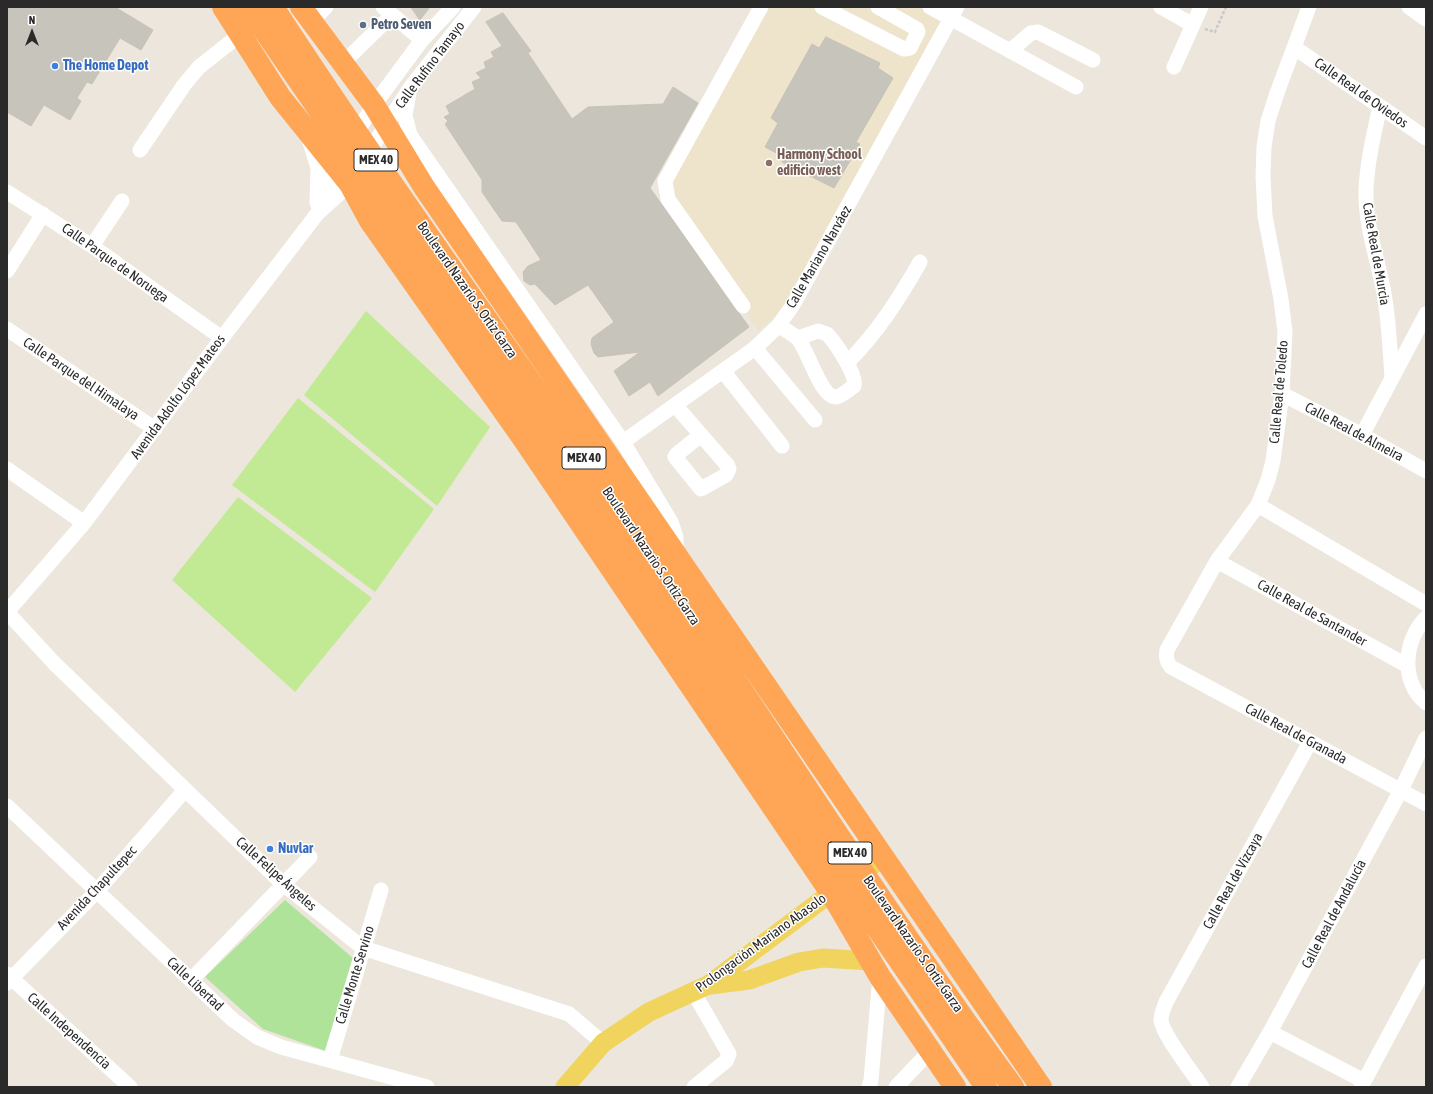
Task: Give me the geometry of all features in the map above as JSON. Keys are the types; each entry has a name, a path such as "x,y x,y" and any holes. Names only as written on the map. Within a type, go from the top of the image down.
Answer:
{"highway":[{"path":"222,7 242,34 280,97 350,184 370,221 524,440 831,893 876,969 955,1087"},
{"name":"Boulevard Nazario S. Ortiz Garza","path":"248,7 296,78 639,537 857,863 1013,1087"},
{"name":"Boulevard Nazario S. Ortiz Garza","path":"273,7 453,287 560,460 768,769 986,1087"},
{"path":"306,15 374,105 424,187 728,628 762,682 1038,1085"},
{"path":"280,97 296,100 307,98 321,89 329,80 337,56"},
{"path":"370,221 376,209 386,197 397,191 410,187 424,187"},
{"path":"524,440 560,460"},
{"path":"639,537 672,567 745,664 762,682"}],"main road":[{"name":"Prolongación Mariano Abasolo","path":"565,1087 603,1043 649,1012 701,989 831,893 883,858"},
{"path":"701,989 749,980 799,962 823,958 876,969"}],"street":[{"path":"306,15 326,7"},
{"name":"Calle Rufino Tamayo","path":"317,214 335,166 374,105 422,40 453,7"},
{"name":"Calle Rufino Tamayo","path":"350,184 386,124 410,88 474,7"},
{"path":"743,306 668,200 665,180 761,7"},
{"path":"822,7 904,49 910,48 918,32 917,29 878,7"},
{"path":"930,7 955,13 1010,50 1076,87"},
{"path":"1160,7 1193,25"},
{"path":"1174,66 1201,7"},
{"name":"Calle Real de Toledo","path":"1167,662 1167,650 1217,561 1258,505 1268,480 1273,461 1282,394 1285,332 1281,299 1265,216 1263,176 1268,121 1277,92 1295,48 1309,7"},
{"path":"1409,7 1426,18"},
{"path":"337,56 388,11 422,40"},
{"name":"Calle Mariano Narváez","path":"623,442 755,348 778,326 797,298 955,13"},
{"path":"1010,50 1031,33 1038,32 1093,60"},
{"path":"140,150 184,85 199,67 242,34"},
{"name":"Calle Real de Oviedos","path":"1295,48 1426,138"},
{"path":"410,88 405,115 410,135 623,442 671,522 676,537 676,554"},
{"name":"Calle Real de Murcia","path":"1380,106 1369,163 1366,192 1368,219 1384,294 1390,341 1392,378"},
{"path":"306,131 318,168 317,214"},
{"name":"Avenida Adolfo López Mateos","path":"7,612 84,523 317,214 350,184"},
{"name":"Calle Parque de Noruega","path":"7,192 92,246 222,338"},
{"path":"92,246 122,201"},
{"path":"7,271 43,214"},
{"path":"847,363 867,344 884,322 920,262"},
{"path":"1362,435 1426,314"},
{"path":"778,326 798,338 819,380 833,396 840,396 855,383 847,363 827,334 818,331 798,338"},
{"name":"Calle Parque del Himalaya","path":"7,329 155,428"},
{"path":"755,348 814,420"},
{"path":"722,371 782,446"},
{"name":"Calle Real de Almeira","path":"1282,394 1362,435 1426,471"},
{"path":"675,405 701,435"},
{"path":"7,469 84,523"},
{"path":"1258,505 1426,604"},
{"name":"Calle Real de Santander","path":"1217,561 1408,666"},
{"name":"Calle Felipe Ángeles","path":"7,612 54,662 283,884 363,948 569,1014 603,1043"},
{"path":"1426,618 1419,624 1410,644 1408,666 1413,684 1426,703"},
{"name":"Calle Real de Granada","path":"1167,662 1170,667 1426,804"},
{"name":"Calle Real de Andalucía","path":"1238,1087 1270,1032 1401,790 1426,738"},
{"name":"Calle Real de Vizcaya","path":"1202,1087 1165,1032 1161,1021 1166,1002 1310,742"},
{"name":"Avenida Chapultepec","path":"9,979 97,890 185,790"},
{"name":"Calle Libertad","path":"7,806 233,1020 257,1037 281,1047 427,1087"},
{"path":"191,980 310,857"},
{"name":"Calle Monte Servino","path":"330,1060 381,890"},
{"path":"1270,1032 1363,1084 1426,966"},
{"path":"874,1085 876,969"},
{"name":"Calle Independencia","path":"9,979 130,1087"},
{"path":"694,1087 726,1061 729,1054 701,989"},
{"path":"896,1087 931,1050"}],"path":[{"path":"1193,25 1215,32 1226,7"}],"shaded area":[{"name":"Harmony School edificio west","path":"761,7 922,7 944,18 794,298 759,331 668,199 668,173"}],"green space":[{"path":"366,311 490,427 437,506 304,395"},
{"path":"298,398 434,509 375,592 232,485"},
{"path":"238,497 372,598 295,692 172,580"},
{"path":"285,900 354,959 326,1051 263,1029 205,977"}],"building":[{"name":"The Home Depot","path":"7,7 115,7 153,30 141,50 120,38 92,84 87,82 77,98 81,101 70,120 44,105 31,126 7,112"},
{"path":"411,7 430,7 420,20"},
{"path":"503,13 531,51 528,53 572,119 588,107 663,104 673,87 698,103 650,188 749,327 658,396 650,382 629,396 614,371 640,352 598,357 594,353 591,344 592,338 614,322 588,285 555,305 535,284 530,285 524,281 523,272 528,266 541,260 516,222 502,221 482,192 482,180 445,124 448,121 444,117 450,114 446,106 475,89 472,82 481,78 476,73 486,68 484,62 494,57 491,52 502,46 486,22"},
{"path":"826,37 880,63 878,68 893,78 856,142 860,144 834,188 782,162 784,157 765,147 778,123 771,118 812,44 819,48"}],"place":[{"name":"Petro Seven","path":"363,25"},
{"name":"The Home Depot","path":"55,66"},
{"name":"Harmony School edificio west","path":"769,163"},
{"name":"Nuvlar","path":"270,849"}]}
